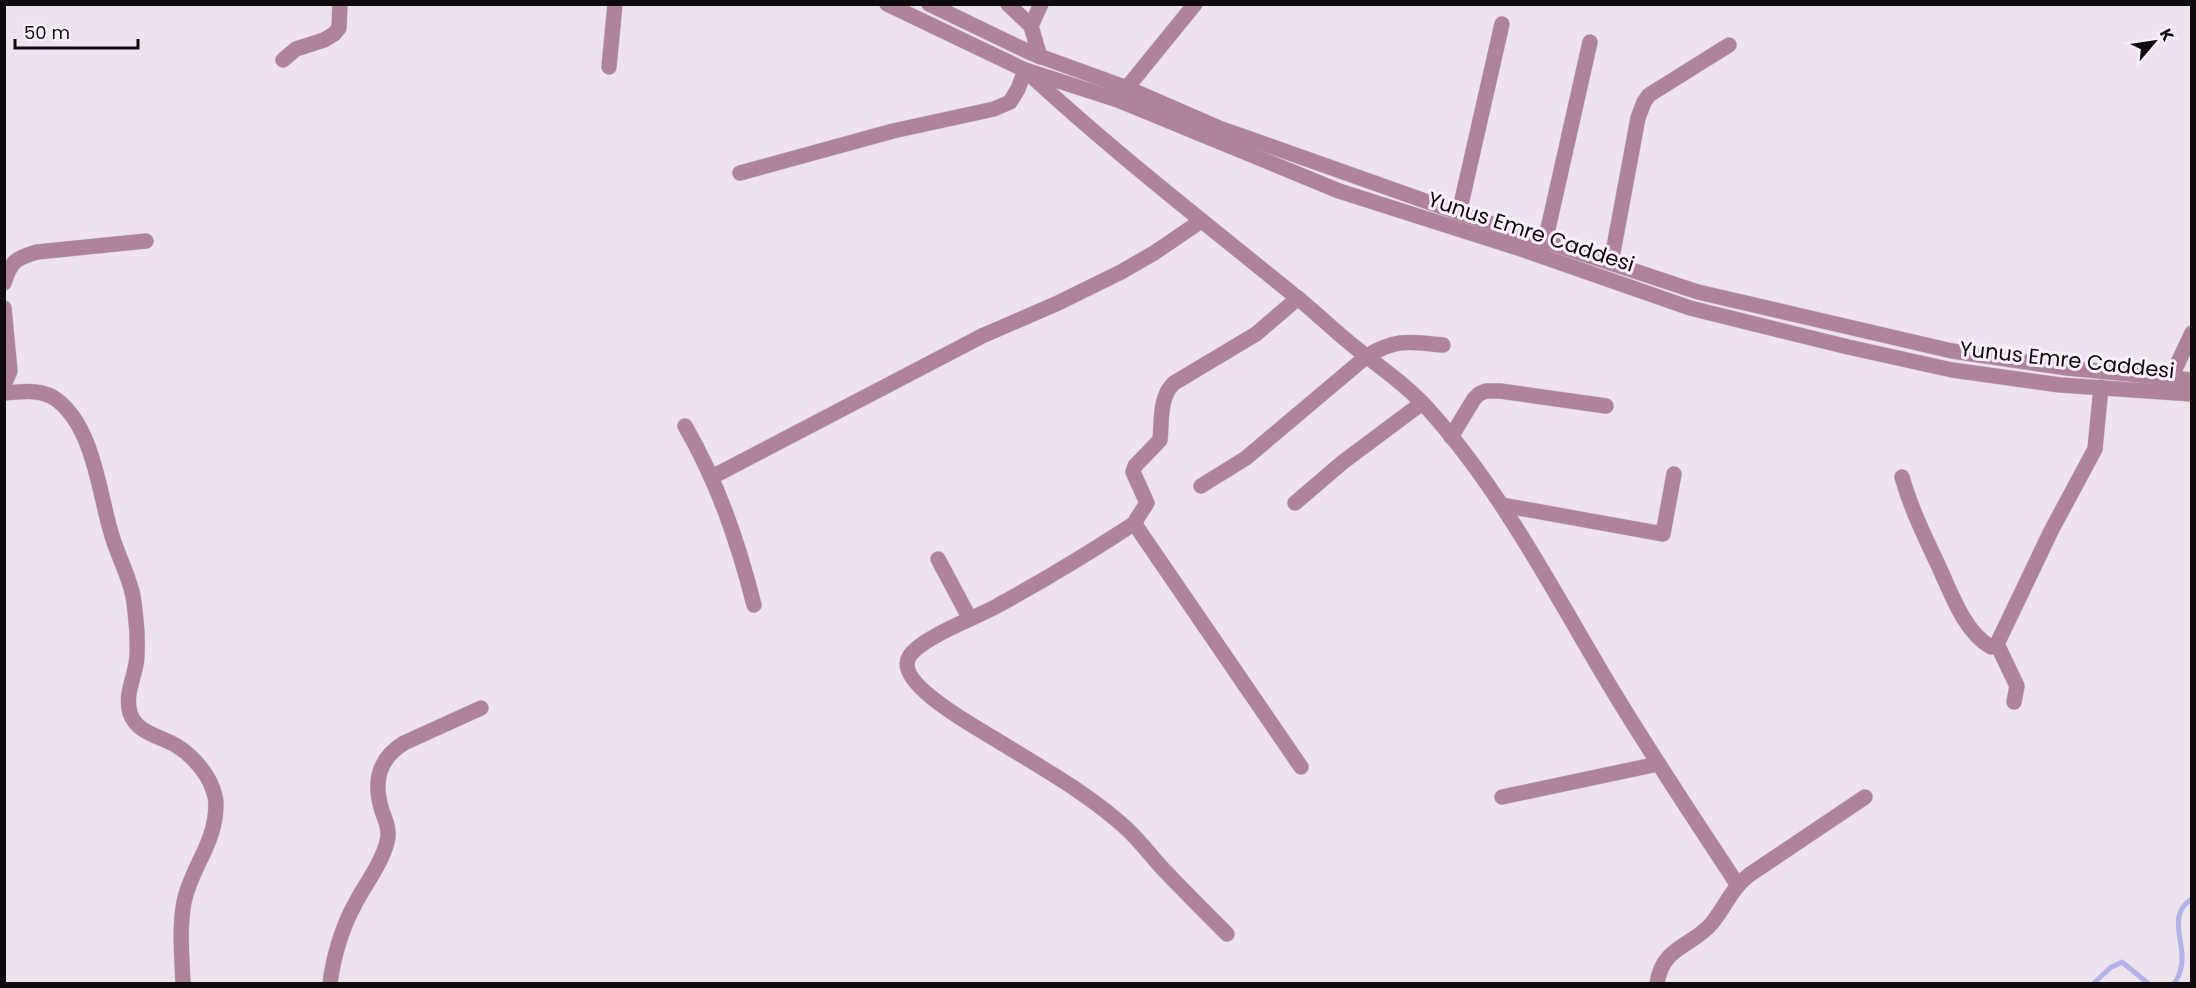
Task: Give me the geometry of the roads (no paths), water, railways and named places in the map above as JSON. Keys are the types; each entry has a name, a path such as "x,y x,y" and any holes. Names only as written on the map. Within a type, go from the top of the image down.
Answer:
{"street":[{"path":"283,60 296,49 324,40 334,34 339,28 340,4"},
{"path":"609,68 615,4"},
{"name":"Yunus Emre Caddesi","path":"886,4 1025,70 1122,94 1459,213 1698,292 1952,351 2168,385 2192,394"},
{"name":"Yunus Emre Caddesi","path":"929,4 1040,57 1339,191 1521,249 1690,308 1952,370 2060,385 2101,387 2168,385 2192,380"},
{"path":"1008,4 1031,26 1040,57"},
{"path":"1031,26 1041,4"},
{"path":"1122,94 1195,4"},
{"path":"1459,213 1502,24"},
{"path":"1545,242 1590,42"},
{"path":"1611,263 1638,118 1644,102 1659,88 1729,45"},
{"path":"740,173 893,131 994,109 1010,102 1025,70 1082,123 1398,380 1422,403 1451,437 1502,505 1658,764 1737,884"},
{"path":"712,477 982,336 1058,303 1121,272 1201,221"},
{"path":"4,283 12,263 21,256 37,252 146,242"},
{"path":"1227,934 1127,829 1066,783 948,710 913,679 907,668 908,659 913,652 927,642 1052,575 1135,523 1147,503 1133,472 1135,466 1160,440 1163,405 1168,389 1174,383 1256,334 1298,298"},
{"path":"4,308 10,371 4,385"},
{"path":"2168,385 2192,333"},
{"path":"1201,486 1246,458 1367,356 1385,345 1406,341 1443,345"},
{"path":"1902,477 1911,507 1959,610 1983,642 1991,646 1997,644 2051,531 2095,449 2101,387"},
{"path":"4,393 38,391 48,394 58,400 72,417 83,436 91,454 112,538 133,596 137,633 136,664 128,700 130,713 139,726 148,733 175,745 191,756 205,774 215,793 216,804 211,838 193,875 184,902 181,936 183,984"},
{"path":"1451,437 1474,399 1486,391 1606,406"},
{"path":"1295,503 1343,462 1422,403"},
{"path":"685,426 712,477 730,520 754,605"},
{"path":"1502,505 1663,534 1674,474"},
{"path":"1135,523 1301,767"},
{"path":"938,559 970,619"},
{"path":"1997,644 2017,686 2014,702"},
{"path":"330,984 333,962 353,907 375,870 387,842 387,822 378,792 378,775 383,762 394,749 404,743 481,708"},
{"path":"1502,798 1658,764"},
{"path":"1657,984 1663,962 1673,951 1711,925 1737,884 1865,797"}],"waterway":[{"path":"2173,984 2178,978 2182,961 2178,923 2180,914 2184,906 2192,899"},
{"path":"2093,984 2110,968 2122,962 2149,984"}]}
